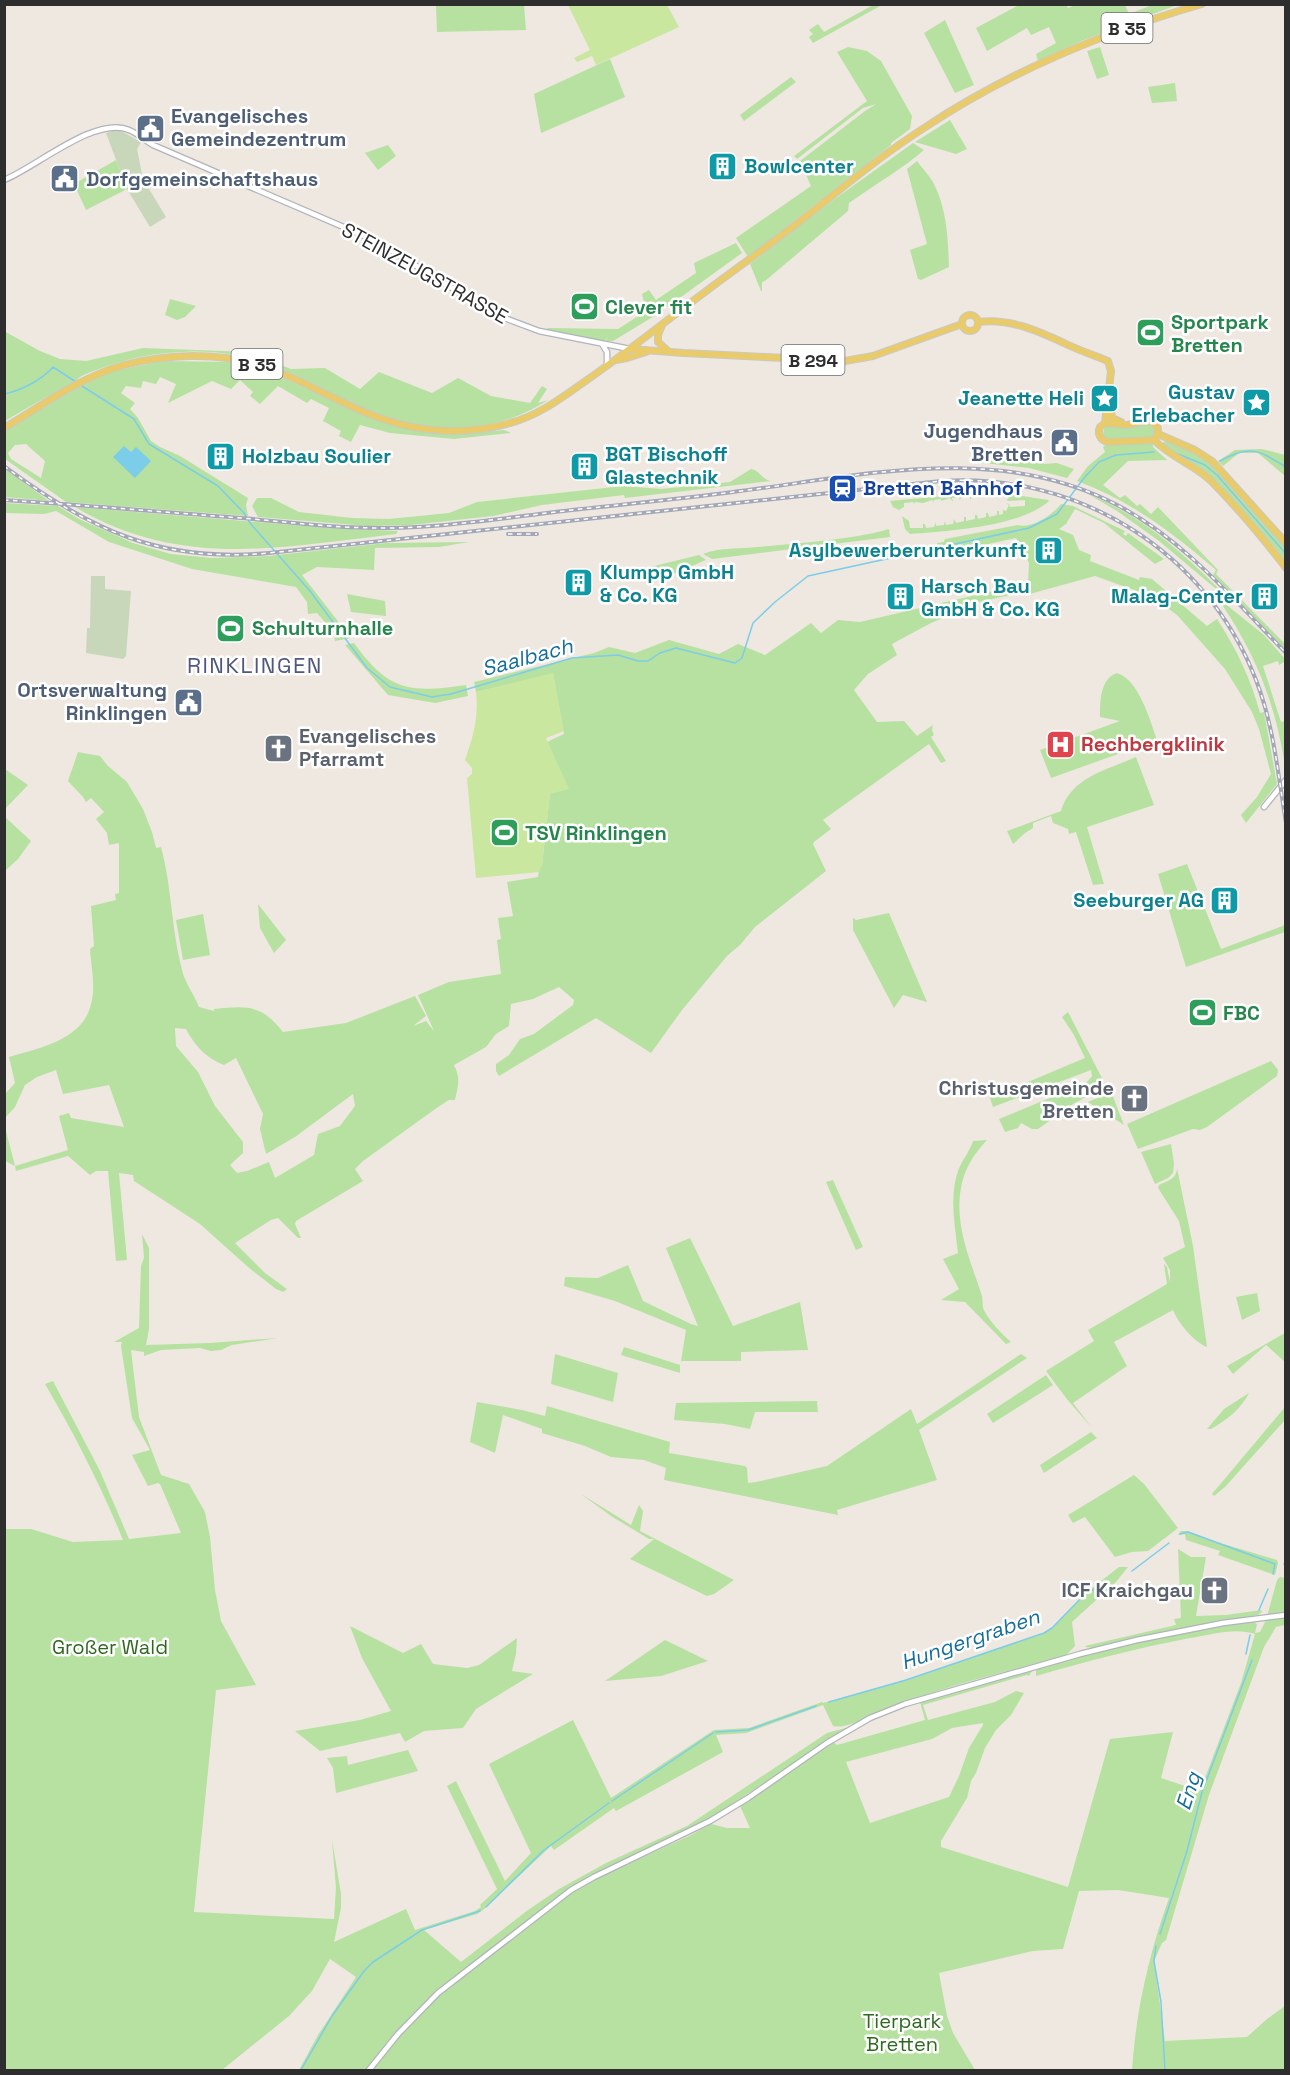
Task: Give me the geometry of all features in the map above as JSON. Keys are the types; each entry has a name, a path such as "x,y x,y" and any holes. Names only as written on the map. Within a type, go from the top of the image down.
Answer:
{"main road":[{"name":"B 35","path":"4,428 87,378 121,366 156,359 195,356 225,358 259,365 282,373 372,415 401,424 453,431 489,428 519,421 557,400 615,360 911,135 1008,79 1149,20 1202,4"},
{"path":"969,315 974,316 978,322 976,327 970,331 962,324 963,319 969,315"},
{"path":"978,322 1011,323 1052,336 1065,344 1108,361 1111,371 1105,423"},
{"path":"662,324 657,339 668,352"},
{"name":"B 294","path":"630,349 844,361 873,356 962,324"},
{"name":"B 294","path":"615,360 649,351"},
{"path":"1108,399 1112,418 1128,425"},
{"path":"1156,437 1158,426 1151,422 1128,425 1105,423 1100,427 1098,433 1106,442 1156,437 1195,450 1212,461 1286,543"},
{"path":"1156,437 1174,457 1210,481 1286,568"}],"street":[{"name":"STEINZEUGSTRASSE","path":"4,180 85,136 108,128 130,130 153,145 376,241 494,314 539,331 630,349"},
{"path":"602,344 607,352 607,365"},
{"path":"1264,807 1286,780"},
{"path":"369,2070 398,2034 438,1993 571,1890 710,1821 748,1798 827,1743 870,1718 921,1699 1126,1643 1213,1625 1286,1615"}],"green space":[{"path":"1021,4 1066,5 1068,8 1075,5 1125,5 1129,14 1152,5 1177,5 1084,40 1038,61 1036,54 1056,43 1049,27 1031,35 1027,28 987,51 976,28"},
{"path":"436,5 524,5 526,30 437,32"},
{"path":"568,5 667,5 679,27 596,65 592,56 577,62 574,58 590,50"},
{"path":"873,5 882,5 813,43 809,37 813,34 809,30 818,24 824,32"},
{"path":"945,20 974,85 955,93 924,33"},
{"path":"848,47 867,51 881,61 912,116 910,129 748,257 736,238 811,186 800,161 876,104 863,108 797,159 794,156 867,101 837,52"},
{"path":"1100,47 1109,75 1097,79 1087,51"},
{"path":"610,59 625,97 541,133 534,94"},
{"path":"791,77 796,82 744,121 740,115"},
{"path":"1175,83 1177,101 1152,103 1148,87"},
{"path":"950,120 967,149 956,154 915,142"},
{"path":"121,131 141,142 137,149 143,179 166,217 150,227 127,189 106,133"},
{"path":"913,143 924,150 849,203 848,211 762,282 761,291 750,264"},
{"path":"388,145 396,156 378,170 365,153"},
{"path":"116,160 127,189 86,210 74,184"},
{"path":"917,161 932,181 942,204 949,267 921,280 918,279 910,250 927,244 907,169"},
{"path":"736,243 742,253 656,315 613,341 606,341 608,338 603,342 549,331 547,328 618,329 646,311 642,294 649,290 656,300 696,273 694,263"},
{"path":"170,299 196,306 185,317 177,320 165,315"},
{"path":"4,331 60,359 86,361 143,348 249,352 291,369 325,368 360,389 379,372 432,393 458,378 491,396 530,403 542,386 547,389 538,403 548,400 509,419 488,424 467,428 423,426 381,416 288,372 249,358 211,352 175,352 138,357 103,367 82,376 5,421"},
{"path":"164,361 232,362 285,379 391,425 453,435 504,430 511,433 454,439 390,433 360,425 351,442 339,436 341,431 323,421 329,408 311,399 307,403 278,386 260,404 250,396 253,392 240,380 231,389 212,381 168,403 176,384 160,377 156,384 143,381 141,388 126,386 121,393 135,403 130,409 151,441 248,498 246,505 248,516 66,502 5,459 4,430 90,381 118,370","holes":["26,444 45,461 41,478 11,459 8,453 15,445"]},
{"path":"1148,424 1155,430 1150,438 1107,439 1103,435 1104,428 1108,427"},
{"path":"1165,440 1198,453 1208,461 1285,547 1285,562 1271,543 1229,498 1162,445"},
{"path":"1153,443 1153,447 1167,460 1128,461 1103,485 1120,498 1125,495 1137,506 1140,504 1151,514 1158,507 1218,570 1216,574 1285,644 1285,649 1213,575 1216,570 1184,543 1133,508 1077,481 1088,466 1105,452 1103,447 1105,445"},
{"path":"1262,449 1285,455 1285,476 1258,453 1239,453 1223,466 1218,461 1235,450"},
{"path":"973,451 983,454 989,461 1043,458 1044,464 1057,463 1074,469 1067,478 1029,468 974,462"},
{"path":"5,469 49,501 5,497"},
{"path":"751,469 771,481 542,505 493,516 411,525 368,526 258,517 252,506 257,498 271,498 299,512 352,518 389,519 449,513 477,502 623,486 661,489 730,482"},
{"path":"977,493 1009,494 1049,501 1036,510 1002,522 963,529 910,534 905,529 902,516 909,521 910,528 923,528 923,524 926,528 934,527 936,522 936,526 944,525 945,521 946,525 953,524 954,519 956,523 964,521 964,517 966,521 975,519 975,515 978,519 986,517 986,513 989,517 997,515 997,511 999,515 1003,514 1003,510 1006,511 1009,505 1006,503 1009,504 1010,507 1025,506 1025,500 1007,501 1008,497 999,495 998,499 996,495 989,494 988,498 987,494 980,495 980,499 978,495 971,496 971,500 969,496 961,497 960,501 959,497 952,498 953,502 950,498 941,501 941,499 934,500 934,502 932,500 914,504 913,502 904,503 904,507 899,510 893,507 890,501"},
{"path":"1088,494 1149,527 1201,571 1234,604 1159,541 1117,511"},
{"path":"5,503 58,506 79,519 133,543 171,554 212,558 268,556 386,543 469,542 439,547 375,548 374,570 317,567 302,575 351,638 335,641 334,633 317,613 308,614 307,602 296,587 192,569 109,542 56,511 44,514 5,513"},
{"path":"1061,504 1073,506 1125,531 1123,534 1126,536 1128,533 1164,559 1155,564 1104,523 1075,509 1066,524 1059,529 1073,535 1079,550 1091,555 1090,561 1139,580 1140,577 1152,579 1207,626 1217,619 1242,664 1260,713 1264,712 1277,784 1246,823 1241,815 1257,797 1271,774 1252,712 1225,669 1177,615 1151,596 1095,576 1026,595 1023,592 979,602 931,623 892,644 897,655 868,674 854,690 877,722 904,721 917,736 933,725 934,735 931,737 946,761 941,763 929,744 823,820 831,829 813,844 826,871 755,927 727,956 682,1010 651,1053 596,1018 499,1076 496,1064 509,1055 520,1039 534,1034 573,1005 574,1000 559,987 533,999 511,1004 509,1026 496,1034 486,1047 454,1065 458,1079 455,1100 449,1100 438,1107 363,1161 355,1169 363,1181 296,1221 295,1224 301,1238 298,1238 278,1218 235,1243 265,1273 287,1289 283,1292 248,1267 200,1224 134,1181 133,1175 119,1173 127,1260 116,1261 108,1171 96,1171 90,1175 68,1156 16,1171 15,1166 68,1150 59,1116 69,1113 71,1118 124,1127 109,1085 63,1094 56,1070 37,1077 25,1085 15,1107 5,1118 5,1094 15,1083 9,1057 58,1041 79,1026 86,1016 93,991 90,949 94,946 91,906 116,900 115,894 119,893 119,843 109,845 107,833 96,819 104,812 91,798 86,802 68,781 78,752 100,756 127,782 143,809 156,848 161,847 182,970 199,1007 214,1011 214,1009 236,1007 253,1009 268,1016 283,1032 346,1023 415,996 426,1016 413,1026 426,1021 434,1031 418,995 449,982 501,974 497,940 501,939 498,918 513,916 507,882 538,877 542,865 550,793 568,789 547,742 564,734 553,674 476,692 474,682 594,653 609,647 635,653 669,640 719,654 738,644 765,655 811,623 821,633 838,620 860,622 1028,583 1029,563 1016,538 938,555 937,543 944,542 945,539 1018,525 1029,525 1047,517","holes":["175,1028 186,1029 197,1046 212,1059 224,1065 236,1058 263,1114 260,1129 266,1154 295,1137 353,1094 355,1106 340,1126 318,1134 314,1155 275,1178 269,1162 237,1173 230,1165 243,1153 243,1142 215,1106 198,1072 176,1046"]},
{"path":"75,507 328,528 398,531 396,534 271,548 193,547 154,540 114,527"},
{"path":"889,529 890,537 712,559 703,554 723,549 841,538"},
{"path":"699,555 706,560 649,584 646,568"},
{"path":"91,576 105,576 105,589 131,591 126,656 123,659 86,653 87,628 90,628"},
{"path":"347,594 385,601 386,616 351,612"},
{"path":"1218,598 1264,635 1285,659 1285,663 1279,665 1278,661 1263,666 1281,722 1285,721 1285,761 1273,711 1262,680 1248,649"},
{"path":"354,643 378,671 390,680 415,688 430,689 466,685 468,696 435,703 388,695 345,645"},
{"path":"553,673 564,731 546,738 569,789 550,794 542,865 539,872 476,878 467,778 472,774 472,768 465,760 475,727 476,692"},
{"path":"1117,673 1125,677 1137,692 1157,740 1051,778 1040,750 1120,721 1100,717 1104,685 1111,676"},
{"path":"1136,757 1154,805 1087,827 1104,884 1093,885 1076,832 1069,834 1068,829 1053,823 1051,816 1033,823 1033,828 1013,844 1007,831 1061,811 1066,799 1081,782"},
{"path":"5,769 28,785 5,809"},
{"path":"4,816 31,841 18,859 5,871"},
{"path":"1187,864 1221,949 1285,925 1285,932 1186,967 1158,874"},
{"path":"258,904 286,940 274,953 260,928"},
{"path":"889,913 927,1002 903,995 894,1008 853,930 853,918 856,920"},
{"path":"203,914 210,955 183,960 176,920"},
{"path":"1068,1012 1106,1086 1073,1104 1038,1129 1032,1129 1021,1123 1018,1128 1005,1132 999,1119 1086,1083 1092,1076 1091,1070 993,1107 990,1098 1085,1058 1062,1017"},
{"path":"1271,1061 1278,1070 1277,1076 1207,1127 1200,1130 1193,1129 1138,1149 1127,1124"},
{"path":"1109,1093 1112,1094 1124,1125 1088,1102"},
{"path":"4,1123 15,1166 5,1161"},
{"path":"987,1140 974,1156 964,1174 959,1202 960,1216 965,1243 982,1296 983,1308 992,1323 1011,1342 1006,1344 965,1302 941,1300 959,1289 943,1259 958,1253 953,1201 955,1181 973,1141"},
{"path":"1171,1144 1173,1173 1155,1184 1141,1152"},
{"path":"1177,1168 1193,1246 1207,1347 1187,1332 1173,1310 1114,1342 1127,1366 1073,1403 1092,1428 1046,1371 1094,1341 1088,1330 1167,1284 1164,1264 1167,1267 1170,1282 1170,1270 1163,1258 1185,1247 1179,1221 1158,1188 1159,1185 1173,1177"},
{"path":"833,1180 863,1247 856,1250 826,1182"},
{"path":"142,1234 149,1248 149,1329 146,1345 278,1338 232,1345 211,1351 200,1348 161,1350 144,1356 144,1352 131,1350 139,1417 161,1475 189,1484 205,1512 221,1621 256,1685 216,1690 194,1912 334,1919 336,1888 332,1840 341,1894 341,1908 334,1942 406,1909 415,1930 475,1911 497,1889 447,1786 456,1781 505,1881 531,1853 489,1764 573,1720 611,1798 714,1730 749,1728 822,1702 906,1680 1044,1633 1052,1628 1087,1592 1119,1567 1128,1567 1116,1582 1072,1622 1075,1646 1066,1655 932,1692 846,1726 833,1726 823,1705 746,1733 716,1735 723,1752 616,1811 614,1808 554,1850 551,1846 477,1914 424,1930 461,1962 559,1889 606,1863 687,1826 827,1733 849,1727 717,1814 689,1830 592,1876 557,1901 594,1880 711,1824 727,1828 750,1828 740,1806 833,1742 837,1745 925,1720 920,1702 1031,1670 1029,1676 923,1705 928,1720 995,1702 1016,1691 1024,1693 1011,1715 996,1730 985,1748 971,1781 967,1798 941,1841 941,1847 1068,1887 1110,1739 1173,1732 1161,1778 1200,1791 1241,1683 1255,1634 1231,1631 1190,1638 1113,1655 1036,1676 1036,1669 1117,1647 1199,1630 1254,1622 1257,1624 1255,1633 1260,1632 1280,1577 1285,1578 1285,1625 1276,1627 1264,1647 1209,1795 1166,1940 1162,1943 1154,1961 1165,2041 1247,2037 1285,2006 1285,2070 1132,2070 1144,1982 1169,1898 1118,1890 1079,1891 1063,1949 1033,1951 939,1973 947,2016 953,2033 975,2070 299,2070 318,2035 356,1977 330,1959 312,1991 289,2016 222,2070 5,2070 4,1529 31,1529 73,1542 123,1540 87,1461 45,1384 53,1381 100,1471 129,1539 181,1533 160,1484 148,1486 132,1455 150,1450 132,1418 122,1342 114,1342 139,1328 141,1266 144,1258","holes":["983,1723 969,1748 949,1797 870,1823 846,1762 932,1739 952,1728"]},
{"path":"690,1238 733,1326 800,1302 808,1350 741,1352 741,1361 681,1361 686,1330 615,1301 564,1286 565,1277 598,1278 628,1265 643,1301 698,1326 666,1248"},
{"path":"1257,1293 1260,1311 1242,1320 1236,1297"},
{"path":"1285,1333 1285,1362 1266,1345 1233,1374 1227,1366"},
{"path":"624,1347 680,1365 680,1373 621,1355"},
{"path":"555,1354 618,1373 613,1402 551,1384"},
{"path":"1021,1354 1027,1358 919,1430 937,1480 837,1510 838,1515 664,1480 666,1468 644,1460 611,1457 585,1446 542,1433 542,1429 503,1415 495,1453 470,1442 477,1402 545,1416 547,1406 670,1442 669,1453 745,1466 748,1483 756,1482 827,1466 911,1409 917,1424"},
{"path":"1046,1375 1053,1385 993,1423 987,1414"},
{"path":"1249,1393 1233,1414 1217,1426 1207,1429 1224,1409"},
{"path":"817,1401 818,1412 755,1412 750,1429 725,1424 674,1420 676,1403"},
{"path":"1285,1407 1285,1420 1225,1487 1214,1496 1212,1494"},
{"path":"1091,1432 1097,1438 1044,1473 1040,1465"},
{"path":"1134,1475 1144,1484 1178,1528 1148,1551 1132,1552 1115,1557 1085,1517 1073,1523 1068,1515"},
{"path":"581,1494 631,1525 639,1505 643,1511 640,1531 734,1580 714,1594 707,1596 630,1559 654,1539 649,1539 611,1516"},
{"path":"1181,1531 1277,1560 1275,1575 1218,1555 1220,1551 1186,1540 1185,1534 1178,1535"},
{"path":"1178,1549 1191,1557 1206,1557 1196,1616 1261,1610 1262,1612 1258,1615 1177,1629 1093,1648 1086,1647 1176,1625 1174,1619 1181,1618"},
{"path":"350,1626 403,1653 421,1644 433,1664 467,1668 479,1665 517,1638 512,1671 533,1674 476,1709 463,1728 424,1731 405,1742 400,1733 320,1751 295,1731 360,1720 391,1711 362,1658"},
{"path":"665,1640 708,1661 661,1676 605,1681"},
{"path":"408,1750 418,1771 336,1793 333,1768 327,1758 347,1756 348,1765"}],"water":[{"path":"124,446 131,452 136,447 151,461 135,478 113,457"}],"waterway":[{"name":"Saalbach","path":"4,394 30,384 53,367 76,382"},
{"name":"Saalbach","path":"82,386 134,419 149,444 218,486 310,591 367,668 390,687 432,697 451,694 572,658 618,655 638,661 648,661 660,653 676,648 735,663 742,658 753,623 808,576 1029,528 1057,514 1099,462 1116,455 1154,452"},
{"name":"Saalbach","path":"1220,461 1239,452 1254,451 1286,467"},
{"path":"1173,452 1205,465 1217,475 1286,554"},
{"name":"Hungergraben","path":"1180,1534 1188,1532 1275,1564 1273,1574"},
{"name":"Hungergraben","path":"1132,1571 1169,1543"},
{"name":"Hungergraben","path":"829,1702 906,1680 1044,1633 1052,1628 1087,1592 1109,1584"},
{"name":"Eng","path":"1259,1610 1268,1589"},
{"name":"Eng","path":"1246,1654 1250,1635"},
{"name":"Eng","path":"1160,1934 1187,1851 1202,1792 1252,1660"},
{"name":"Hungergraben","path":"716,1732 748,1730 816,1706"},
{"name":"Hungergraben","path":"612,1801 713,1733"},
{"name":"Hungergraben","path":"486,1907 544,1850 609,1803"},
{"name":"Hungergraben","path":"301,2070 332,2016 373,1962 422,1930 480,1911"},
{"name":"Eng","path":"1156,1946 1154,1961 1161,2002 1165,2070"}],"railway":[{"path":"4,466 66,508 128,537 160,547 194,553 230,555 269,553 941,481 992,482 1041,490 1088,506 1131,529 1170,558 1205,593 1234,634 1262,697 1278,769 1286,823"},
{"path":"4,500 329,526 395,528 455,524 693,497 880,472 978,469 1026,474 1073,486 1119,506 1143,520 1166,536 1208,573 1286,653"},
{"path":"508,534 537,534"}],"place":[{"name":"Evangelisches Gemeindezentrum","path":"150,128"},
{"name":"Bowlcenter","path":"723,166"},
{"name":"Dorfgemeinschaftshaus","path":"65,179"},
{"name":"Clever fit","path":"584,307"},
{"name":"Sportpark Bretten","path":"1150,333"},
{"name":"Jeanette Heli","path":"1105,398"},
{"name":"Gustav Erlebacher","path":"1256,403"},
{"name":"Jugendhaus Bretten","path":"1064,443"},
{"name":"Holzbau Soulier","path":"221,456"},
{"name":"BGT Bischoff Glastechnik","path":"584,466"},
{"name":"Bretten Bahnhof","path":"842,488"},
{"name":"Asylbewerberunterkunft","path":"1048,550"},
{"name":"Klumpp GmbH & Co. KG","path":"579,583"},
{"name":"Malag-Center","path":"1264,596"},
{"name":"Harsch Bau GmbH & Co. KG","path":"900,597"},
{"name":"Schulturnhalle","path":"231,628"},
{"name":"Ortsverwaltung Rinklingen","path":"188,702"},
{"name":"Rechbergklinik","path":"1060,744"},
{"name":"Evangelisches Pfarramt","path":"278,748"},
{"name":"TSV Rinklingen","path":"504,833"},
{"name":"Seeburger AG","path":"1225,900"},
{"name":"FBC","path":"1202,1013"},
{"name":"Christusgemeinde Bretten","path":"1135,1099"},
{"name":"ICF Kraichgau","path":"1214,1590"}],"district":[{"name":"RINKLINGEN","path":"255,665"}],"park label":[{"name":"Großer Wald","path":"110,1647"},
{"name":"Tierpark Bretten","path":"902,2032"}]}
